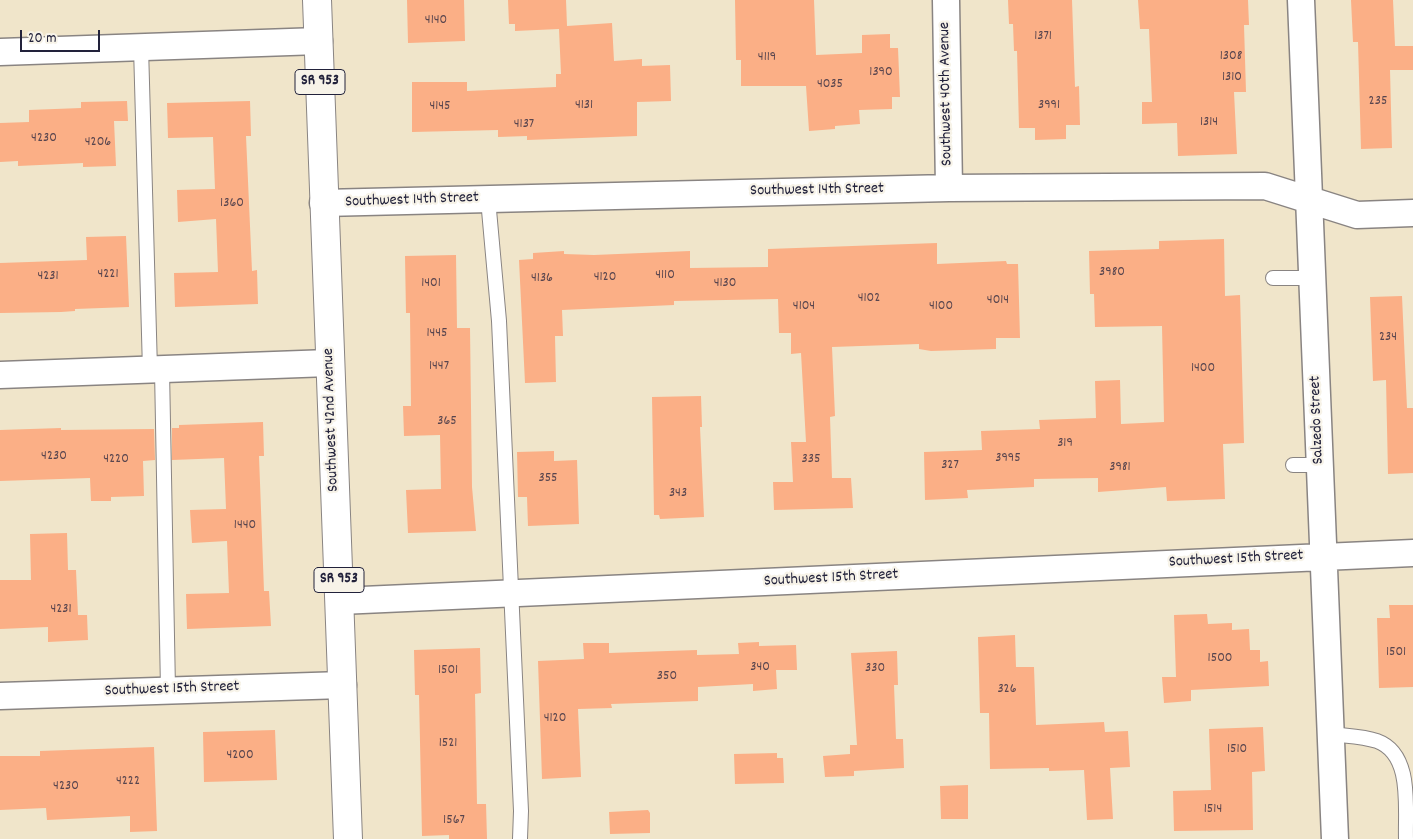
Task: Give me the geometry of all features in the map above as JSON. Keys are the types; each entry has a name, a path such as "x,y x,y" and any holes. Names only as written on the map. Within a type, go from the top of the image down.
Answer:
{"main road":[{"name":"Southwest 42nd Avenue","path":"317,0 348,839"}],"street":[{"name":"Southwest 40th Avenue","path":"946,0 949,188"},
{"name":"Salzedo Street","path":"1301,0 1335,839"},
{"path":"0,52 319,41"},
{"name":"Southwest 14th Street","path":"323,203 949,188 1264,186 1357,215 1413,213"},
{"path":"0,375 330,363"},
{"name":"Southwest 15th Street","path":"340,601 1413,553"},
{"name":"Southwest 15th Street","path":"0,696 343,684"}],"lane":[{"path":"141,47 168,690"},
{"path":"488,199 498,321 520,839"},
{"path":"1272,278 1312,278"},
{"path":"1293,465 1319,465"},
{"path":"1331,734 1379,742 1391,748 1400,759 1404,772 1406,839"}],"building":[{"path":"407,0 464,0 465,41 408,43"},
{"path":"508,0 566,0 567,26 612,23 614,61 642,59 642,66 670,65 671,101 637,102 637,136 527,140 527,136 498,137 498,130 412,132 412,82 467,82 467,91 556,87 556,74 561,74 559,29 515,31 515,24 509,24"},
{"path":"735,0 814,0 816,55 862,53 862,35 890,34 890,48 898,48 900,97 892,97 892,109 859,110 860,124 835,126 835,129 809,131 806,86 741,86 741,60 736,60"},
{"path":"1008,0 1072,0 1075,87 1079,86 1080,125 1066,125 1066,139 1035,140 1035,128 1019,128 1017,51 1014,51 1013,24 1009,24"},
{"path":"1138,0 1248,0 1249,25 1244,25 1246,92 1234,92 1237,154 1178,156 1177,123 1142,124 1142,102 1152,102 1149,29 1140,29"},
{"path":"1351,0 1393,0 1395,46 1413,46 1413,70 1390,70 1392,148 1361,149 1358,42 1353,42"},
{"path":"127,101 128,121 114,121 116,166 83,167 83,163 18,166 18,161 0,162 0,123 29,122 29,110 81,108 81,102"},
{"path":"250,101 251,136 246,136 252,271 257,270 258,304 175,307 174,273 218,272 216,219 178,222 177,190 215,189 213,137 168,138 167,103"},
{"path":"126,236 129,307 75,309 75,311 61,312 0,313 0,263 87,260 86,237"},
{"path":"1224,239 1225,296 1240,295 1244,443 1223,444 1225,499 1167,501 1166,487 1098,492 1098,478 1034,479 1034,487 967,490 968,498 925,500 924,452 982,450 981,431 1040,429 1039,420 1096,418 1095,381 1120,380 1121,424 1164,422 1162,326 1095,327 1094,294 1090,294 1089,251 1159,249 1159,241"},
{"path":"937,243 937,264 1006,261 1007,264 1018,264 1020,338 996,338 996,349 931,351 919,349 919,344 832,347 835,416 830,417 832,478 851,478 853,508 774,510 773,482 793,482 791,442 806,442 801,353 791,354 791,333 779,333 778,299 674,301 674,305 562,310 563,336 555,336 556,382 525,383 519,260 533,259 533,253 564,251 564,254 594,255 690,251 690,268 768,267 768,249"},
{"path":"456,255 457,328 470,328 472,487 476,531 408,533 406,490 441,489 440,435 404,436 403,406 411,406 410,313 406,313 405,256"},
{"path":"1402,296 1407,408 1413,408 1413,473 1388,474 1386,380 1373,381 1370,297"},
{"path":"701,396 702,427 700,427 704,517 660,519 659,515 654,515 652,397"},
{"path":"263,422 264,456 259,456 264,591 269,591 271,626 187,629 186,594 229,593 227,541 192,543 190,510 226,509 224,458 172,460 172,428 179,428 179,425"},
{"path":"61,428 61,430 154,429 155,460 143,461 144,496 111,497 111,501 91,501 90,478 0,481 0,430"},
{"path":"554,451 554,461 577,460 579,524 528,526 527,497 518,497 517,452"},
{"path":"67,533 68,570 76,570 78,615 87,615 88,640 48,642 48,627 0,629 0,580 31,580 30,534"},
{"path":"1389,605 1413,605 1413,687 1379,688 1377,618 1390,618"},
{"path":"1207,614 1208,624 1232,623 1232,630 1249,629 1250,650 1260,650 1260,662 1268,661 1269,686 1191,690 1191,701 1164,703 1162,677 1176,677 1174,615"},
{"path":"1015,635 1016,667 1034,667 1036,725 1104,722 1105,732 1128,731 1130,767 1110,768 1113,819 1087,820 1084,770 1049,771 1049,768 990,769 989,713 980,713 978,637"},
{"path":"759,642 759,646 796,645 797,670 776,670 777,689 753,691 753,684 698,687 698,701 611,704 612,708 578,709 581,777 542,779 538,661 584,659 583,643 609,643 609,653 697,650 697,655 739,654 738,643"},
{"path":"480,648 481,693 475,694 477,804 486,804 487,839 449,839 449,835 422,836 419,695 415,695 414,650"},
{"path":"897,651 898,685 894,685 896,739 903,739 904,768 854,771 854,776 825,777 823,756 850,754 850,745 857,745 851,653"},
{"path":"1263,727 1265,771 1252,772 1253,830 1174,831 1173,791 1211,790 1209,729"},
{"path":"275,730 277,780 204,782 203,732"},
{"path":"154,747 157,831 130,832 130,816 47,820 46,808 0,810 0,756 40,756 40,751"},
{"path":"777,753 777,758 783,758 784,783 735,784 734,754"},
{"path":"968,785 968,819 941,819 940,786"},
{"path":"648,810 650,813 650,833 610,834 609,812"}]}
